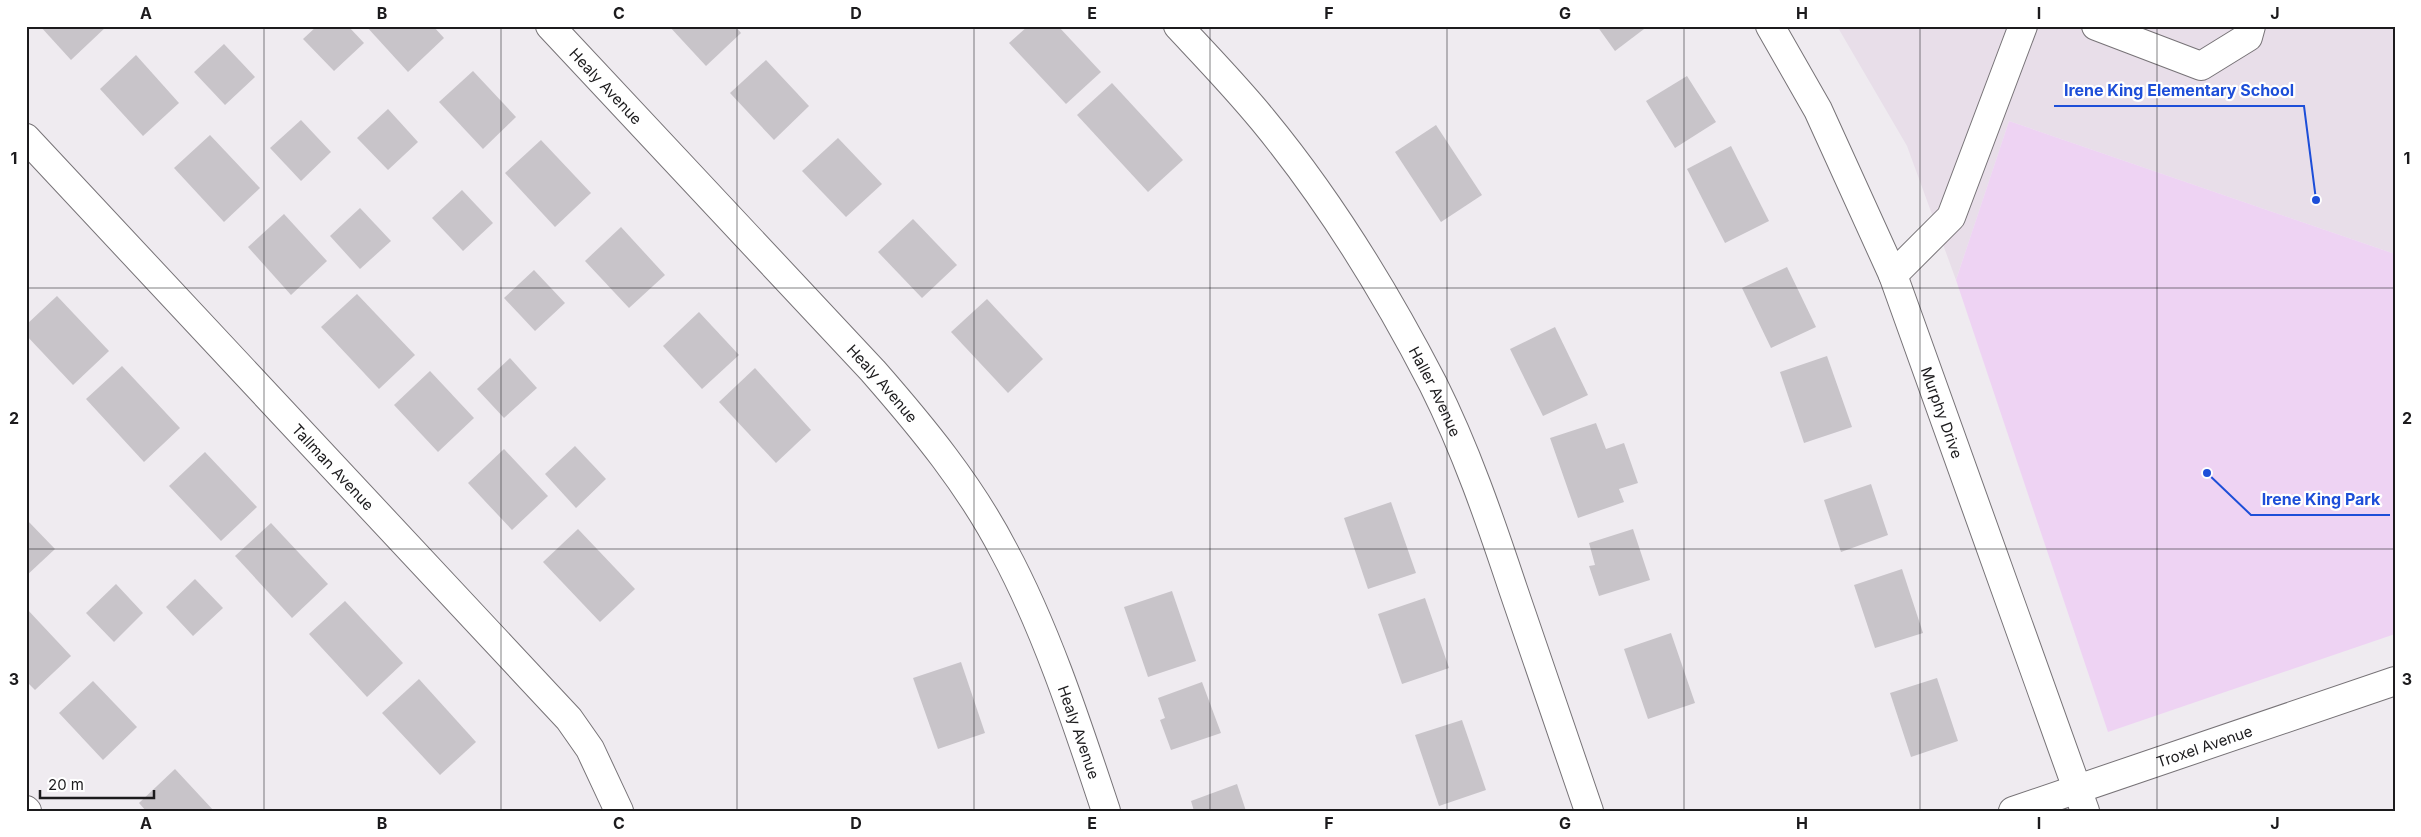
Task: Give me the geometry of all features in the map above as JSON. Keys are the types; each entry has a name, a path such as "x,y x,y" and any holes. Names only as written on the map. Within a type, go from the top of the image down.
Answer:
{"street":[{"name":"Healy Avenue","path":"550,26 873,371 921,425 965,486 1004,550 1039,626 1106,811"},
{"name":"Haller Avenue","path":"1178,26 1263,119 1310,182 1345,232 1386,299 1433,385 1469,464 1589,811"},
{"name":"Murphy Drive","path":"1770,26 1818,110 1893,275 2081,800"},
{"path":"1893,275 1951,217 2023,26"},
{"path":"2096,26 2201,66 2248,37 2251,26"},
{"name":"Tallman Avenue","path":"26,138 569,719 590,749 620,811"},
{"name":"Troxel Avenue","path":"2013,811 2081,800 2395,680"}],"shaded area":[{"path":"1837,26 2395,26 2395,254 2009,121 1956,280 1907,146"},
{"path":"2009,121 2395,254 2395,634 2108,732 1956,280"}],"building":[{"path":"40,26 107,26 71,60"},
{"path":"317,26 348,26 364,43 334,71 303,39"},
{"path":"366,26 433,26 444,38 408,72"},
{"path":"669,26 735,26 741,33 706,66"},
{"path":"1028,26 1058,26 1101,72 1066,104 1009,43"},
{"path":"1597,26 1648,26 1615,51"},
{"path":"224,44 255,77 225,105 194,72"},
{"path":"136,55 179,103 143,136 100,89"},
{"path":"766,60 809,106 774,140 730,93"},
{"path":"473,71 516,117 483,149 439,102"},
{"path":"1687,76 1716,122 1675,148 1646,101"},
{"path":"1112,83 1183,160 1148,192 1077,115"},
{"path":"388,109 418,142 388,170 357,138"},
{"path":"301,120 331,152 301,181 270,148"},
{"path":"1436,125 1482,195 1441,222 1395,152"},
{"path":"210,135 260,188 224,222 174,168"},
{"path":"838,138 882,184 846,217 802,171"},
{"path":"541,140 591,193 555,227 505,173"},
{"path":"1731,146 1769,221 1725,243 1687,169"},
{"path":"462,190 493,223 463,251 432,218"},
{"path":"360,208 391,241 360,269 330,236"},
{"path":"284,214 327,261 291,295 248,247"},
{"path":"913,219 957,265 922,298 878,252"},
{"path":"621,227 665,275 629,308 585,261"},
{"path":"1787,267 1816,327 1771,348 1742,288"},
{"path":"534,270 565,303 535,331 504,298"},
{"path":"357,294 415,355 379,389 321,327"},
{"path":"57,296 109,351 73,385 26,335 26,325"},
{"path":"987,299 1043,359 1008,393 951,332"},
{"path":"699,312 739,355 702,389 663,346"},
{"path":"1555,327 1588,395 1543,416 1510,349"},
{"path":"1827,356 1852,427 1804,443 1780,372"},
{"path":"510,358 537,388 504,418 477,389"},
{"path":"122,366 180,428 144,462 86,399"},
{"path":"755,368 811,430 776,463 719,402"},
{"path":"430,371 474,418 438,452 394,405"},
{"path":"1596,423 1606,449 1624,443 1638,483 1619,489 1624,502 1578,518 1550,438"},
{"path":"575,446 606,479 576,508 545,474"},
{"path":"504,449 548,496 512,530 468,483"},
{"path":"205,452 257,507 221,541 169,486"},
{"path":"1871,484 1888,535 1841,552 1824,500"},
{"path":"1391,502 1416,573 1368,589 1344,518"},
{"path":"26,521 55,549 26,576"},
{"path":"271,523 328,584 292,618 235,556"},
{"path":"578,529 635,589 600,622 543,562"},
{"path":"1633,529 1650,580 1599,596 1589,566 1595,565 1589,543"},
{"path":"1902,569 1923,633 1875,648 1854,585"},
{"path":"195,579 223,608 193,636 166,607"},
{"path":"116,584 143,613 114,642 86,613"},
{"path":"1172,591 1196,661 1148,677 1124,607"},
{"path":"1425,598 1449,668 1402,684 1378,614"},
{"path":"345,601 403,663 367,697 309,634"},
{"path":"26,608 71,656 35,690 26,681"},
{"path":"1671,633 1695,703 1648,719 1624,649"},
{"path":"961,662 985,733 938,749 913,678"},
{"path":"1937,678 1958,741 1911,757 1890,693"},
{"path":"419,679 476,742 440,775 382,713"},
{"path":"93,681 137,727 103,760 59,713"},
{"path":"1202,682 1221,733 1171,750 1160,720 1165,718 1158,698"},
{"path":"1462,720 1486,790 1439,806 1415,735"},
{"path":"175,769 214,811 146,811 139,803"},
{"path":"1237,784 1246,811 1194,811 1191,801"}],"place":[{"name":"Irene King Elementary School","path":"2316,200"},
{"name":"Irene King Park","path":"2207,473"}]}
